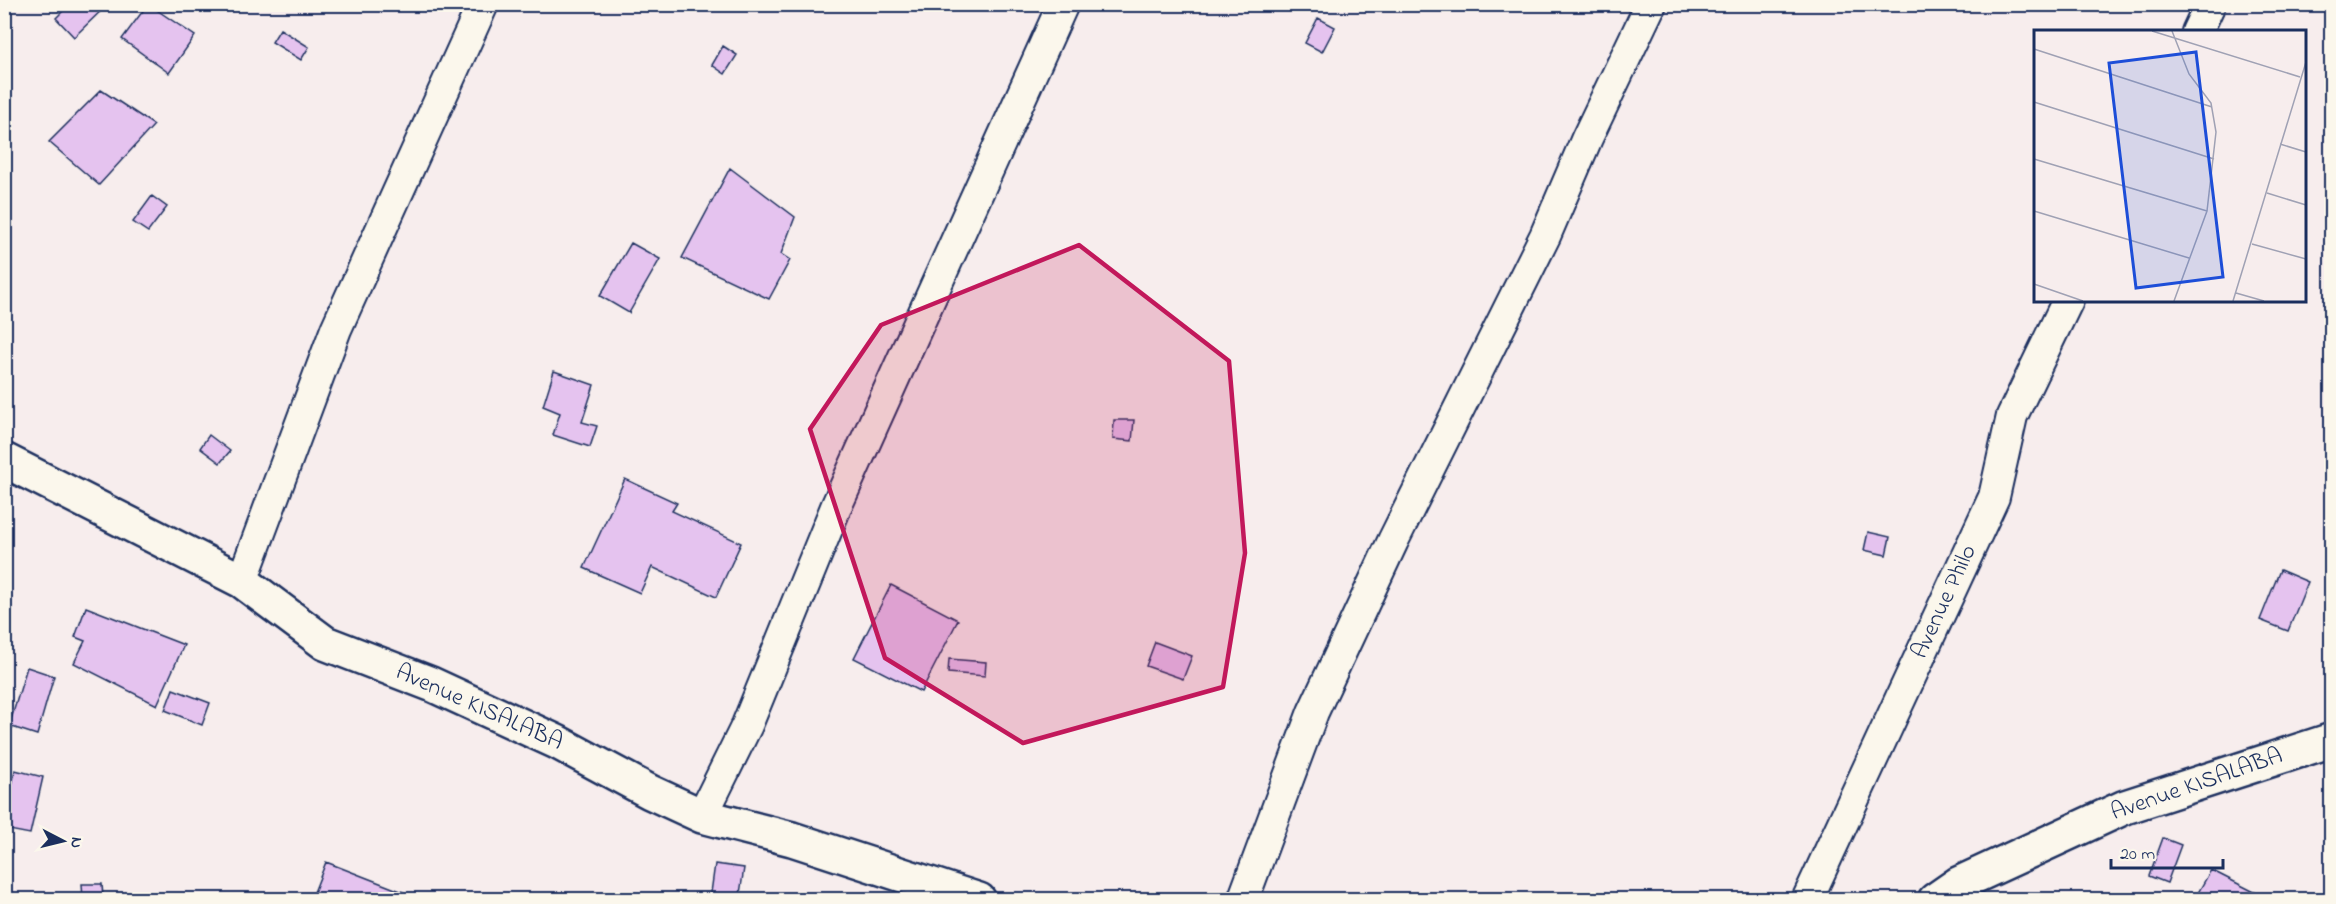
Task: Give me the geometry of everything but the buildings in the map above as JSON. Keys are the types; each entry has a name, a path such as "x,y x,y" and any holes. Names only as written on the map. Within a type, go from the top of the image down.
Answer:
{"street":[{"path":"242,581 336,329 483,4"},
{"path":"702,816 747,724 836,507 1063,4"},
{"path":"1244,900 1313,712 1393,541 1545,236 1587,138 1651,4"},
{"path":"2198,30 2210,4"},
{"name":"Avenue Philo","path":"1807,900 1994,497 2012,416 2067,302"},
{"name":"Avenue KISALABA","path":"4,460 242,581 325,643 431,684 525,727 702,816 792,839 979,900"},
{"name":"Avenue KISALABA","path":"1935,900 1958,884 2125,807 2331,740"}],"highlighted area":[{"path":"1079,245 1229,361 1245,553 1223,687 1023,743 885,658 810,429 881,325"}]}
